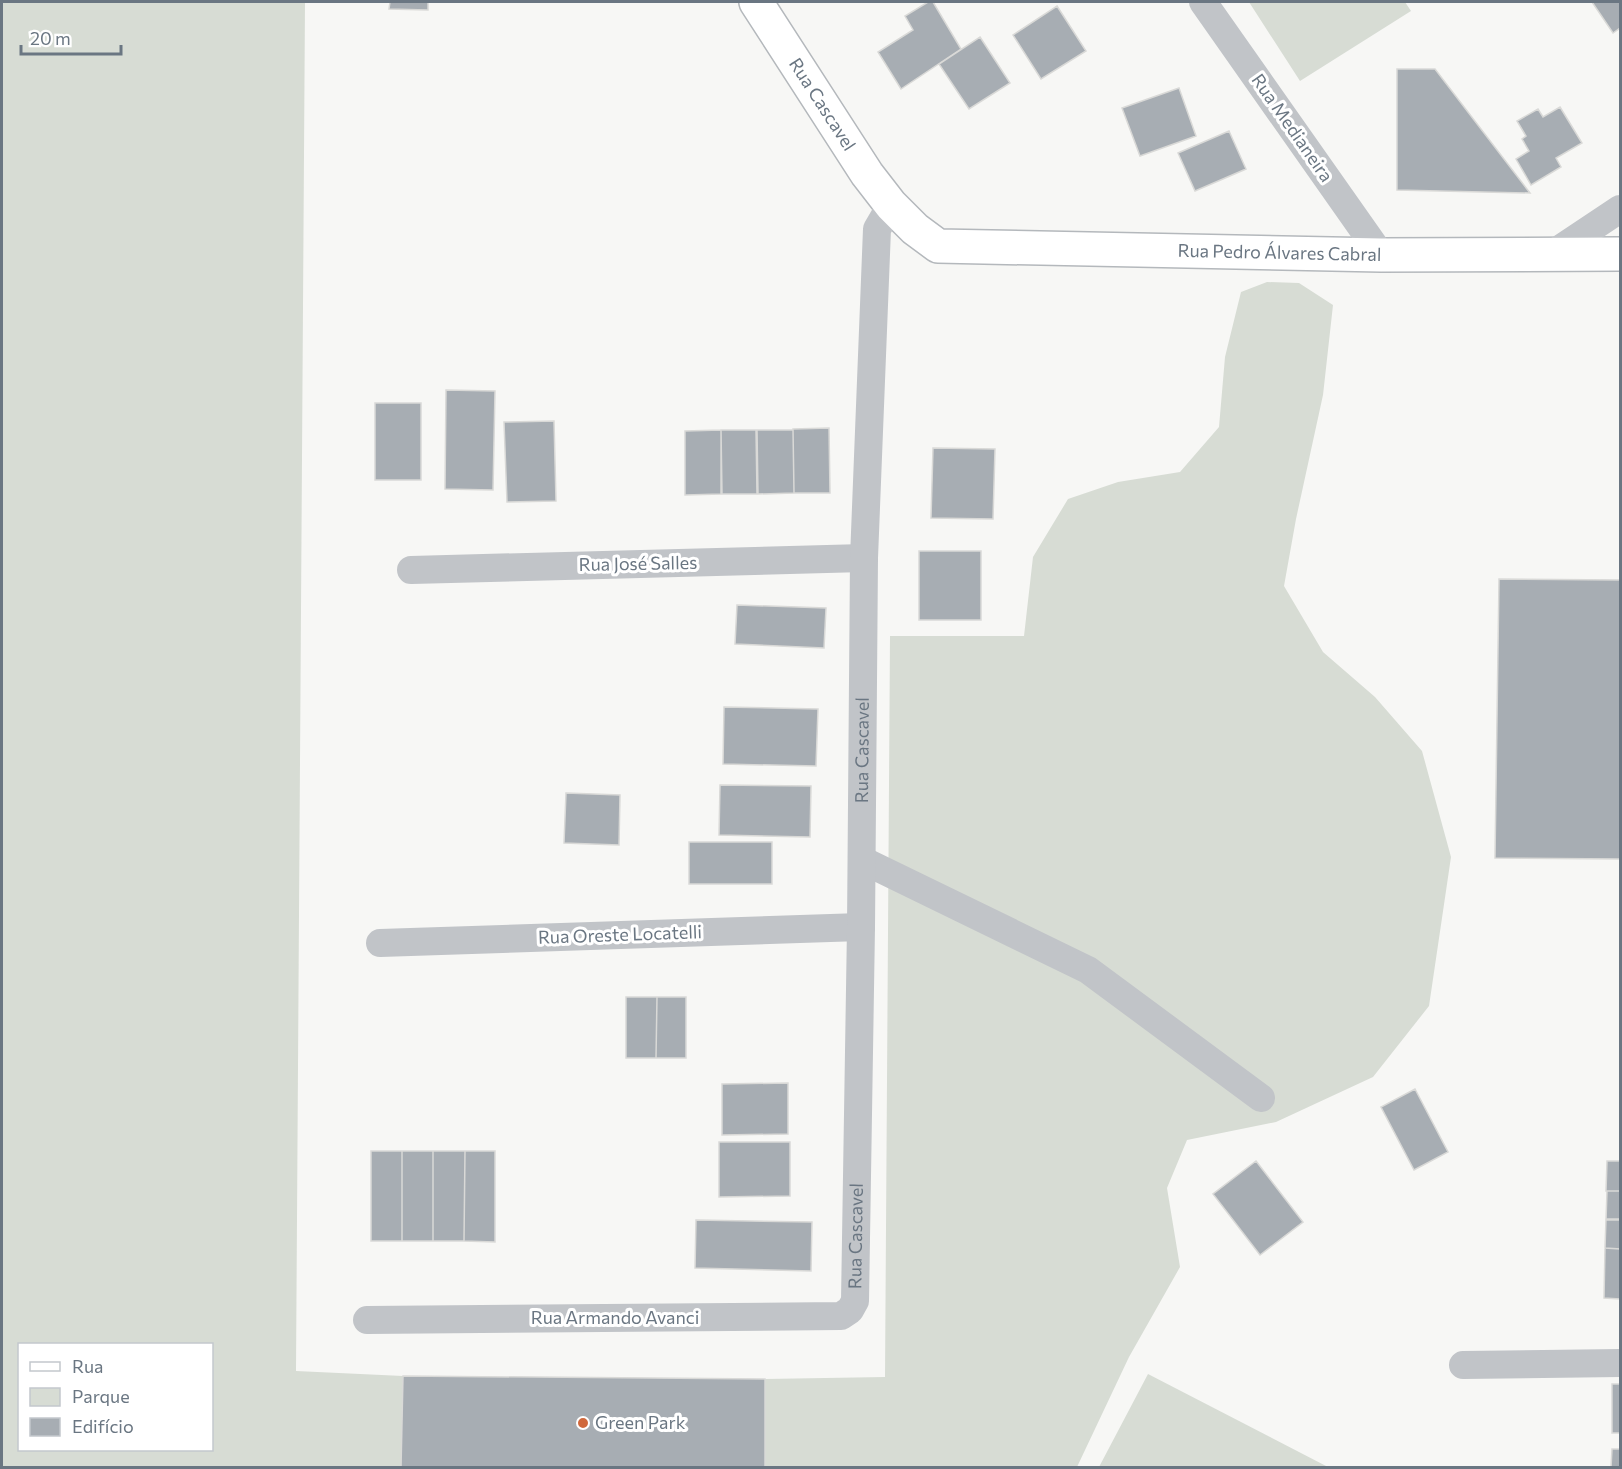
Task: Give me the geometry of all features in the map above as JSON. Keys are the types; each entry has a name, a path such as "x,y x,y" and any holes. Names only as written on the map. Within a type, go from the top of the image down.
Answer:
{"street":[{"name":"Rua Cascavel","path":"756,2 867,174 891,205 915,229 938,246"},
{"name":"Rua Medianeira","path":"1203,2 1381,255"},
{"name":"Rua Cascavel","path":"855,1301 864,558 877,229 891,205"},
{"path":"1551,255 1620,209"},
{"name":"Rua Pedro Álvares Cabral","path":"938,246 1381,255 1620,254"},
{"name":"Rua José Salles","path":"411,570 864,558"},
{"path":"862,860 1088,970 1261,1098"},
{"name":"Rua Oreste Locatelli","path":"380,943 861,927"},
{"name":"Rua Armando Avanci","path":"368,1320 841,1316 850,1310 855,1301"},
{"path":"1463,1365 1620,1363"}],"green space":[{"path":"2,2 305,2 296,1371 403,1376 401,1467 2,1467"},
{"path":"1249,2 1405,2 1411,11 1300,81"},
{"path":"1267,282 1299,283 1333,305 1323,395 1284,586 1323,652 1375,697 1422,751 1451,857 1429,1006 1373,1077 1276,1122 1187,1140 1167,1188 1180,1267 1129,1357 1077,1467 765,1467 765,1379 885,1377 890,636 1024,636 1033,557 1068,499 1118,482 1180,472 1219,427 1225,357 1241,292"},
{"path":"1148,1374 1328,1467 1099,1467"}],"building":[{"path":"390,2 428,2 428,10 389,9"},
{"path":"928,2 933,2 961,49 901,89 878,52 913,30 905,16"},
{"path":"1592,2 1620,2 1620,28 1613,33"},
{"path":"1057,6 1086,51 1041,79 1013,35"},
{"path":"980,37 1010,83 969,109 939,64"},
{"path":"1397,69 1435,69 1530,193 1397,190"},
{"path":"1179,88 1196,136 1140,156 1122,108"},
{"path":"1560,107 1582,143 1556,158 1561,167 1531,185 1516,159 1529,151 1522,139 1526,136 1517,121 1538,109 1543,117"},
{"path":"1229,131 1246,169 1195,191 1178,153"},
{"path":"446,390 495,391 493,490 445,489"},
{"path":"375,403 421,403 421,480 375,480"},
{"path":"554,421 556,501 507,502 504,422"},
{"path":"829,428 830,493 794,493 793,429"},
{"path":"721,430 721,494 685,495 685,431"},
{"path":"721,430 756,430 757,494 722,494"},
{"path":"757,430 793,430 794,493 758,494"},
{"path":"933,448 995,449 993,519 931,518"},
{"path":"919,551 981,551 981,620 919,620"},
{"path":"1499,579 1620,580 1620,859 1495,858"},
{"path":"737,605 826,608 824,648 735,644"},
{"path":"724,707 818,709 816,766 723,764"},
{"path":"720,785 811,786 810,837 719,835"},
{"path":"566,793 620,795 619,845 564,843"},
{"path":"689,842 772,842 772,884 689,884"},
{"path":"626,997 657,997 656,1058 626,1058"},
{"path":"657,997 686,997 686,1058 656,1058"},
{"path":"788,1083 788,1134 722,1135 722,1084"},
{"path":"1415,1089 1448,1152 1414,1170 1381,1107"},
{"path":"719,1142 790,1142 790,1196 719,1197"},
{"path":"371,1151 402,1151 402,1241 371,1241"},
{"path":"402,1151 433,1151 433,1241 402,1241"},
{"path":"433,1151 465,1151 464,1241 433,1241"},
{"path":"465,1151 495,1151 495,1242 464,1241"},
{"path":"1256,1161 1303,1222 1260,1255 1213,1194"},
{"path":"1607,1161 1620,1161 1620,1191 1606,1191"},
{"path":"1607,1191 1620,1191 1620,1220 1606,1220"},
{"path":"1606,1219 1620,1219 1620,1249 1605,1248"},
{"path":"696,1220 812,1222 811,1271 695,1268"},
{"path":"1605,1248 1620,1249 1620,1299 1604,1298"},
{"name":"Green Park","path":"403,1376 765,1379 765,1468 401,1468"},
{"path":"1612,1384 1620,1384 1620,1433 1612,1433"},
{"path":"1612,1449 1620,1449 1620,1468 1611,1468"}],"place":[{"name":"Green Park","path":"583,1423"}]}
